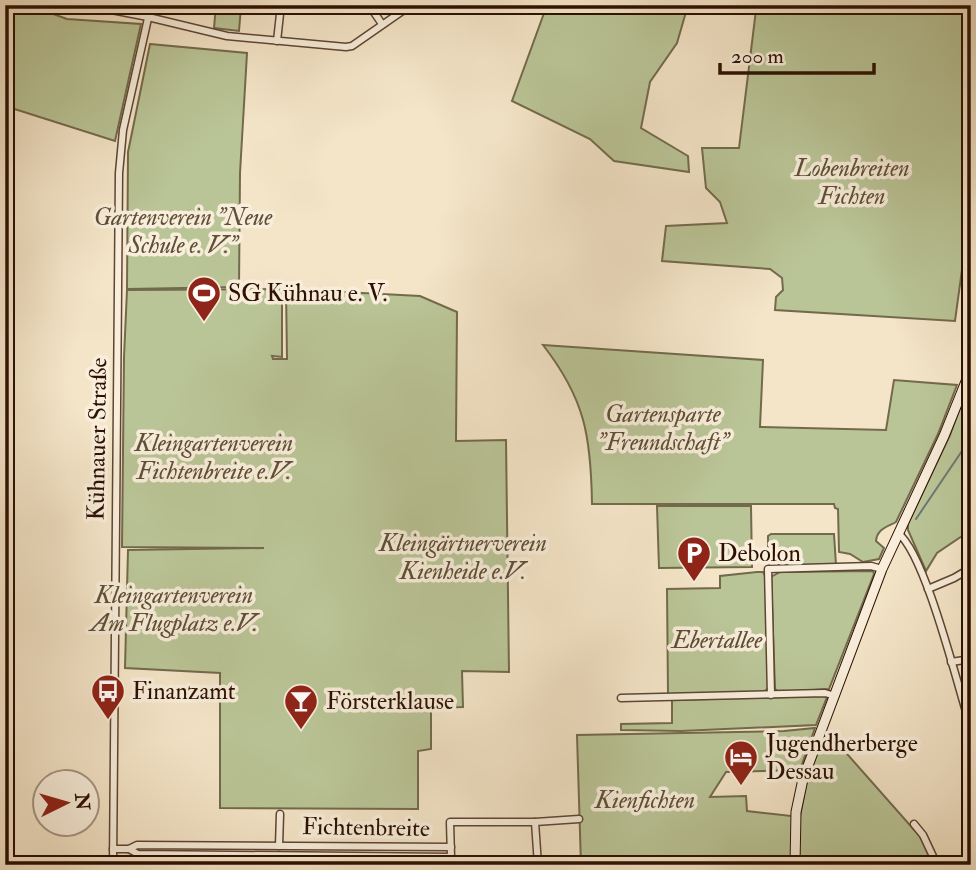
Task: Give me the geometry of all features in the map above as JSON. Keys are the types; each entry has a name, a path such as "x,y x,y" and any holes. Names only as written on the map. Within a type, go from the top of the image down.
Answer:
{"street":[{"name":"Kühnauer Straße","path":"113,865 119,173 123,130 150,5"},
{"path":"277,41 281,5"},
{"path":"369,5 382,24"},
{"path":"5,7 84,6 148,17 214,34 346,47 352,46 411,5"},
{"path":"795,865 795,818 799,795 882,569 954,415 971,369"},
{"path":"898,533 910,546 928,589 971,728"},
{"path":"771,695 768,569 871,566 882,569"},
{"path":"928,589 971,568"},
{"path":"950,662 971,659"},
{"path":"621,698 825,693 835,696"},
{"name":"Fichtenbreite","path":"279,855 280,814"},
{"name":"Fichtenbreite","path":"129,849 138,854 451,857 450,822 535,822 579,818"},
{"path":"535,822 538,865"},
{"path":"914,824 923,835 937,865"},
{"name":"Fichtenbreite","path":"113,849 129,849 137,845 451,847"},
{"path":"447,865 451,857"}],"green space":[{"path":"216,5 241,7 239,31 214,28"},
{"path":"547,5 688,5 677,43 650,82 641,128 688,156 689,172 614,161 590,139 512,101"},
{"name":"Lobenbreiten Fichten","path":"760,5 971,5 971,204 955,321 775,310 776,297 783,290 782,278 770,269 662,261 666,226 727,223 720,202 706,188 702,148 739,148 756,10"},
{"path":"45,11 67,19 141,24 115,141 5,106 5,14 45,14"},
{"name":"Gartenverein \"Neue Schule e. V.\"","path":"150,44 247,53 240,173 239,287 127,289 128,152"},
{"path":"282,289 282,357 272,356 273,359 287,359 286,289 420,296 457,312 456,441 506,440 509,672 462,671 463,707 431,708 431,749 418,751 418,809 220,808 220,673 125,668 128,550 264,548 122,547 127,290"},
{"name":"Gartensparte \"Freundschaft\"","path":"543,345 763,360 760,427 886,430 894,380 957,385 938,434 896,522 878,534 876,541 884,548 879,559 863,562 850,554 839,552 838,509 834,504 592,504 590,458 583,419 568,383"},
{"path":"966,392 971,393 971,530 937,553 926,571 908,530 908,524 950,435"},
{"name":"Ebertallee","path":"657,506 751,506 752,567 659,568"},
{"name":"Ebertallee","path":"834,534 836,565 775,566 768,551 768,536"},
{"path":"873,571 829,689 779,692 775,689 771,577 780,572"},
{"name":"Ebertallee","path":"763,572 766,577 769,687 763,693 668,694 667,589 720,588 720,576"},
{"path":"827,697 816,725 681,731 621,730 621,724 672,723 672,700"},
{"name":"Kienfichten","path":"815,728 800,770 726,772 710,797 746,796 747,811 800,817 806,785 825,729 924,841 935,865 581,865 577,735"}],"waterway":[{"path":"916,519 966,445 971,444"}],"place":[{"name":"SG Kühnau e. V.","path":"204,323"},
{"name":"Debolon","path":"694,583"},
{"name":"Finanzamt","path":"108,721"},
{"name":"Försterklause","path":"301,731"},
{"name":"Jugendherberge Dessau","path":"741,787"}],"park label":[{"name":"Kleingartenverein Fichtenbreite e.V.","path":"214,457"},
{"name":"Kleingärtnerverein Kienheide e.V.","path":"463,557"},
{"name":"Kleingartenverein Am Flugplatz e.V.","path":"174,609"}]}
